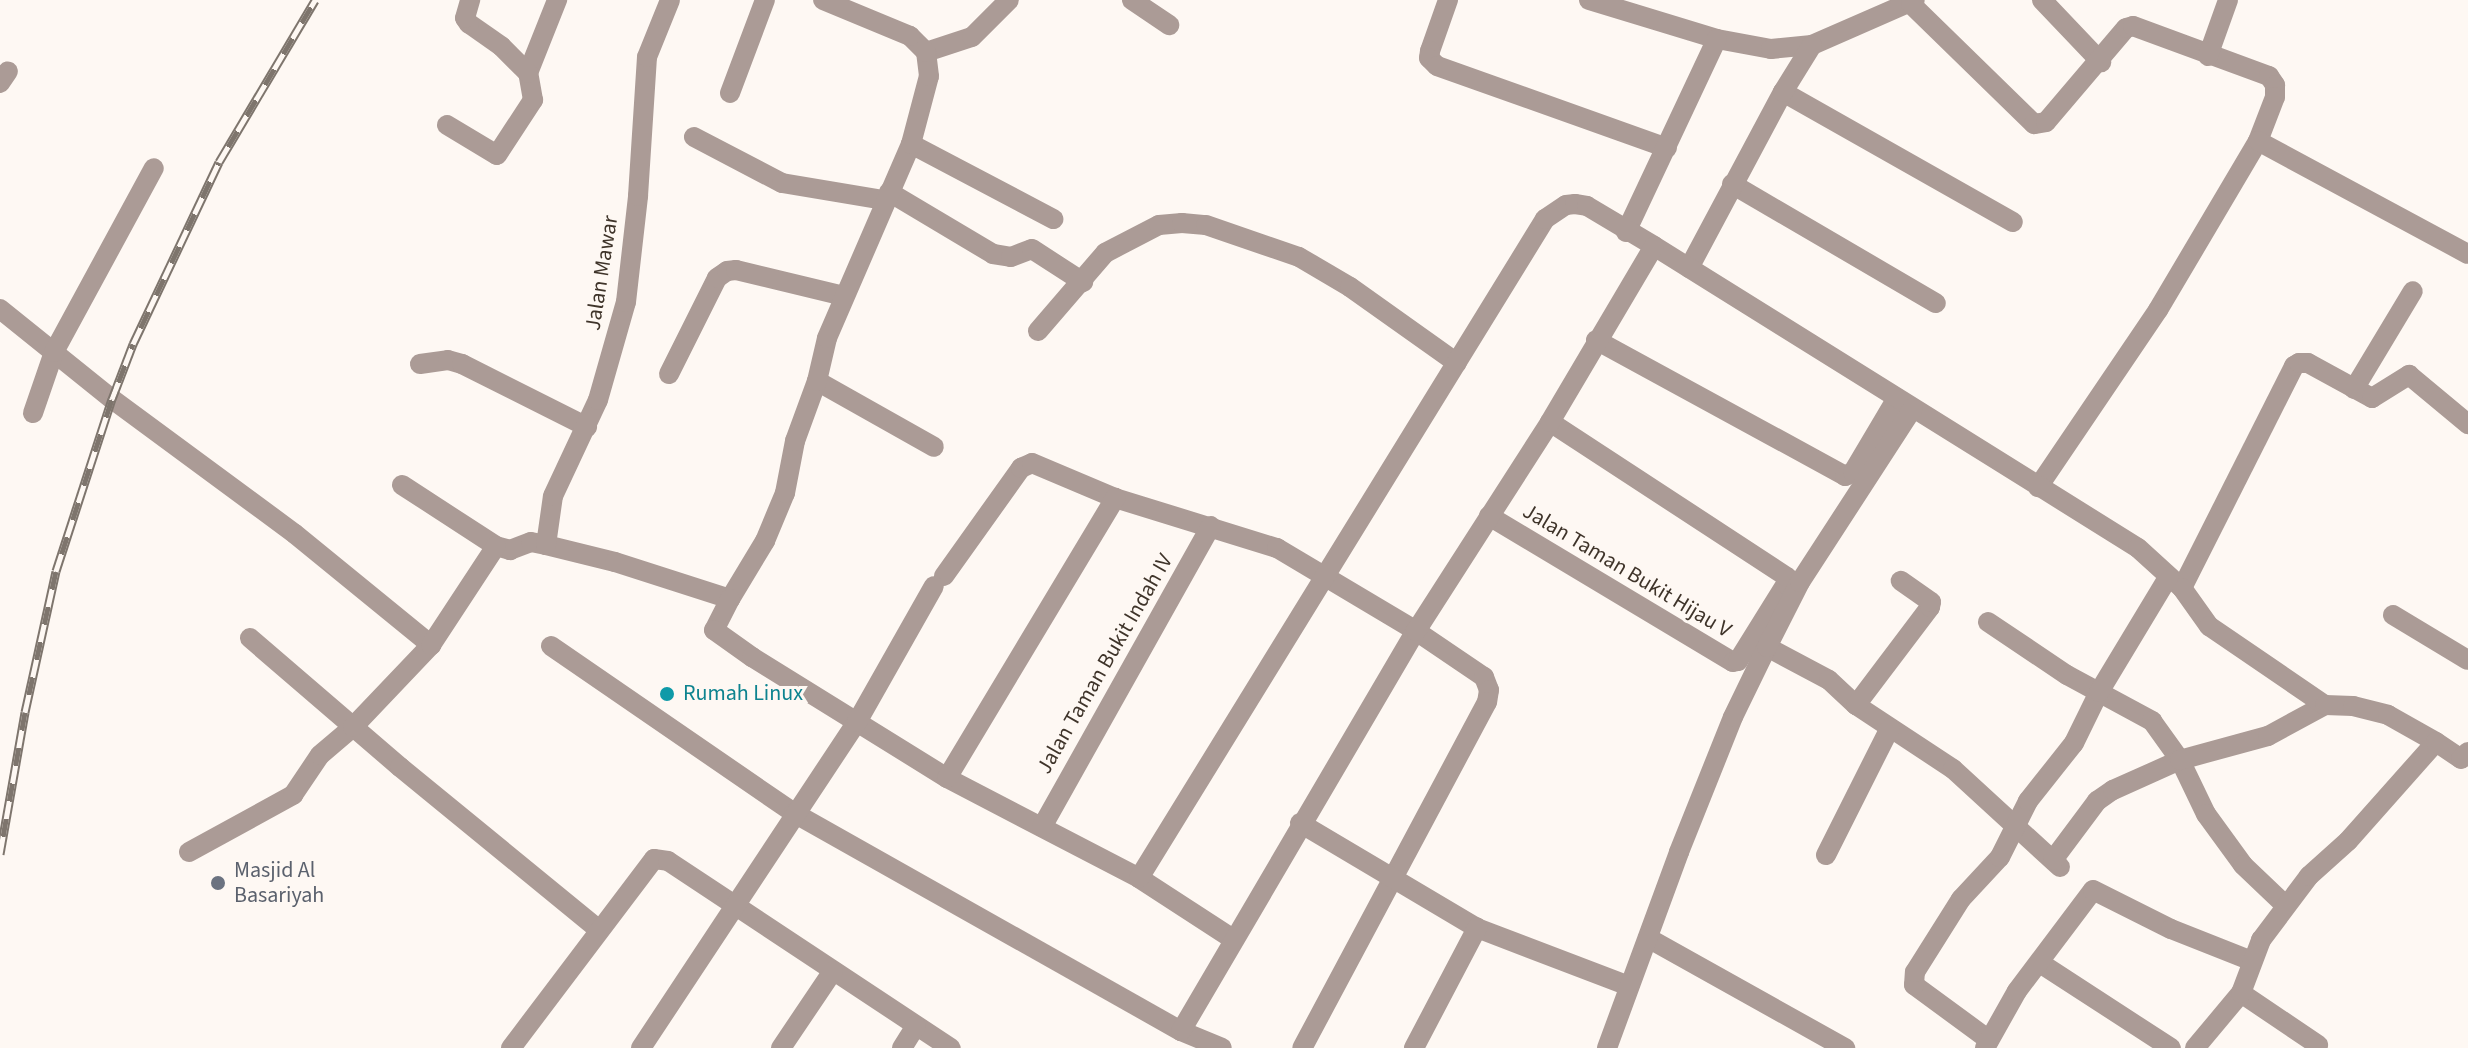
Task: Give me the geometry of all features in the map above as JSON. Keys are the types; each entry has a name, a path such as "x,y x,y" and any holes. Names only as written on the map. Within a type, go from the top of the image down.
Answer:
{"street":[{"path":"470,0 465,18 469,24 501,46 528,73"},
{"path":"447,125 492,154 502,152 533,100 528,73 557,0"},
{"name":"Jalan Mawar","path":"546,545 553,496 587,427 626,302 635,227 647,57 670,0"},
{"path":"730,93 765,0"},
{"path":"823,0 910,36 926,52 929,76 911,144 827,338 817,381 795,441 785,493 765,541 714,630 947,778 1139,878 1233,939"},
{"path":"926,52 972,37 1009,0"},
{"path":"1132,0 1169,25"},
{"path":"1448,0 1430,51 1429,58 1437,66 1667,148"},
{"path":"1589,0 1717,39 1771,49 1812,45 1913,2 2034,124 2046,122 2101,62 2126,28 2133,26 2269,76 2275,85 2275,97 2258,141 2158,310 2038,487"},
{"path":"2042,0 2101,62"},
{"path":"2208,56 2228,0"},
{"path":"1626,232 1717,39"},
{"path":"1689,268 1732,184 1812,45"},
{"path":"1783,92 2013,222"},
{"path":"694,137 782,183 887,196 993,254 1011,257 1032,249 1083,282"},
{"path":"2258,141 2468,254"},
{"path":"911,144 1053,219"},
{"path":"33,413 54,352 154,168"},
{"path":"1732,184 1936,303"},
{"path":"1139,878 1545,219 1566,205 1587,206 1654,246 2138,548 2176,582 2209,626 2325,705"},
{"path":"1038,331 1105,253 1159,225 1206,225 1299,257 1350,287 1457,363"},
{"path":"1181,1031 1300,823 1416,631 1550,422 1654,246"},
{"path":"669,374 717,278 727,271 736,270 844,296"},
{"path":"2354,389 2413,291"},
{"path":"0,309 295,534 431,645"},
{"path":"1596,340 1845,476 1853,472 1905,403"},
{"path":"420,364 448,360 462,364 587,427"},
{"path":"2252,961 2171,929 2093,890 2017,991 1987,1044 1914,985 1915,972 1961,899 2000,857 2028,801 2074,743 2099,692 2176,582 2294,366 2308,363 2377,398 2399,378 2409,375 2468,424"},
{"path":"817,381 934,447"},
{"path":"1607,1048 1733,717 1800,582 1905,403"},
{"name":"Jalan Taman Bukit Hijau V","path":"1489,516 1733,662 1738,661 1786,584 1787,577 1550,422"},
{"path":"641,1048 857,722 939,581 1026,463 1115,498 1277,548 1476,670 1489,690 1487,702 1302,1048"},
{"path":"402,485 496,546 510,550 531,542 546,545 615,562 730,599"},
{"path":"947,778 1115,498"},
{"name":"Jalan Taman Bukit Indah IV","path":"1042,827 1211,526"},
{"path":"189,852 293,795 320,755 353,727 431,645 496,546"},
{"path":"1856,705 1930,607 1931,602 1901,581"},
{"path":"2393,615 2468,660"},
{"path":"1988,622 2099,692 2152,721 2180,760 2206,814 2243,865 2285,905"},
{"path":"250,638 599,930"},
{"path":"551,646 794,813 1181,1031 1222,1048"},
{"path":"1767,647 1829,680 1856,705 1953,769 2057,864 2097,801 2113,790 2180,760 2268,736 2325,705 2353,706 2388,715 2466,758"},
{"path":"1826,855 1890,728"},
{"path":"2195,1048 2241,993 2252,961 2285,905 2309,876 2348,841 2436,742"},
{"path":"1300,823 1477,928 1629,986"},
{"path":"511,1048 654,859 668,861 951,1048"},
{"path":"1414,1048 1477,928"},
{"path":"1648,938 1845,1048"},
{"path":"2040,963 2171,1048"},
{"path":"781,1048 833,971"},
{"path":"2241,993 2318,1045"},
{"path":"902,1048 916,1026"}],"railway":[{"path":"0,854 25,712 56,571 112,399 133,344 219,162 315,0"}],"place":[{"name":"Rumah Linux","path":"667,694"},
{"name":"Masjid Al Basariyah","path":"218,883"}]}
